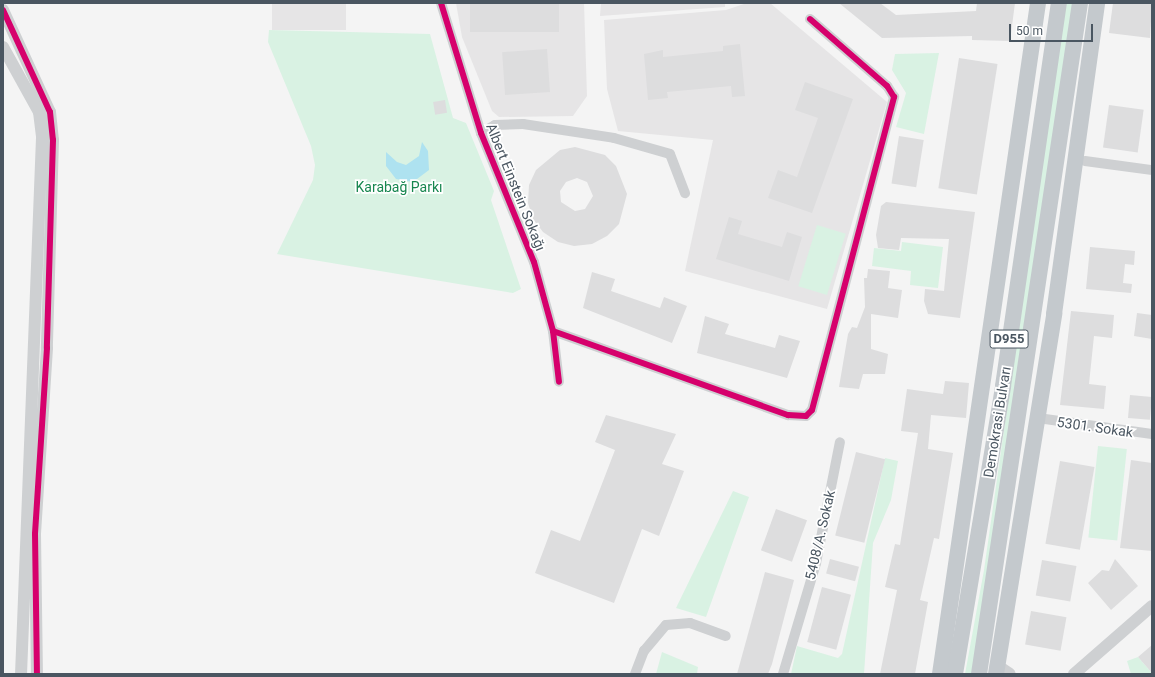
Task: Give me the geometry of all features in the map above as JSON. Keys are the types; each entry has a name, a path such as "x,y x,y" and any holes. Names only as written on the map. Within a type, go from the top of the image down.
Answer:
{"highway":[{"path":"940,674 1038,3"},
{"name":"Demokrasi Bulvarı","path":"955,674 1002,393 1059,3"},
{"name":"Demokrasi Bulvarı","path":"979,674 1080,3"},
{"path":"1001,671 1097,3"}],"street":[{"name":"Albert Einstein Sokağı","path":"441,3 481,133 534,262 553,331 559,382"},
{"path":"3,10 50,112 53,140 47,348 35,534 37,674"},
{"path":"553,331 788,415 806,416 812,410 894,97 887,86 810,19"},
{"path":"3,47 39,112 42,138 21,674"},
{"path":"481,133 495,125 523,124 614,138 670,154 685,193"},
{"path":"1085,161 1152,170"},
{"name":"5301. Sokak","path":"1038,418 1152,434"},
{"name":"5408/A. Sokak","path":"783,674 816,563 840,442"},
{"path":"1065,674 1077,671 1152,606"},
{"path":"635,674 644,651 666,625 690,623 726,636"}],"shaded area":[{"path":"272,3 346,3 346,30 272,30"},
{"path":"456,3 584,3 587,96 573,116 499,117 492,111 462,37"},
{"path":"601,3 725,3 725,7 600,16"},
{"path":"747,3 770,3 887,102 827,309 685,271 713,140 618,131 607,89 604,20 726,10"}],"green space":[{"path":"1065,3 1073,3 973,674 965,674 984,570"},
{"name":"Karabağ Parkı","path":"269,30 430,34 453,118 466,123 494,191 491,200 521,289 513,293 277,254 313,180 315,165 311,146 268,42"},
{"path":"939,53 924,134 896,127 906,93 892,70 895,54"},
{"path":"817,225 846,234 827,295 798,286"},
{"path":"902,242 943,247 938,288 910,285 911,271 872,266 874,248 901,251"},
{"path":"1098,446 1127,449 1117,541 1088,537"},
{"path":"885,458 898,461 891,500 873,543 864,674 791,674 797,646 838,658 842,654"},
{"path":"733,491 749,497 706,617 676,608"},
{"path":"662,652 698,667 697,674 656,674"},
{"path":"1138,657 1152,674 1131,674 1127,661"}],"water":[{"path":"422,142 428,151 429,170 413,182 396,179 386,166 386,152 397,162 406,165 419,156"}],"building":[{"path":"470,3 559,3 559,32 470,32"},
{"path":"839,3 880,3 896,15 976,11 977,3 1015,3 1010,41 972,40 972,36 882,38"},
{"path":"1113,3 1152,3 1150,38 1109,33"},
{"path":"740,44 745,96 732,97 731,86 667,92 668,98 648,100 644,54 663,50 663,57 723,51 723,46"},
{"path":"547,49 550,92 505,95 502,52"},
{"path":"959,58 998,64 977,194 938,188"},
{"path":"805,82 853,99 812,213 768,198 778,170 797,177 818,118 795,110"},
{"path":"445,100 447,113 435,115 433,102"},
{"path":"1109,105 1144,110 1138,152 1103,148"},
{"path":"899,136 924,140 916,187 891,183"},
{"path":"575,147 605,155 616,166 627,194 619,224 607,236 592,244 574,246 558,242 543,232 533,219 528,203 529,185 536,170 560,150","holes":["577,178 587,182 593,196 585,209 575,211 561,202 560,191 566,182"]},
{"path":"886,202 975,212 960,318 928,314 924,301 925,289 944,291 949,239 901,238 899,250 878,248 876,235 881,206"},
{"path":"729,217 742,221 738,234 782,247 787,232 802,237 789,281 716,259"},
{"path":"1090,247 1135,251 1134,265 1125,264 1123,283 1132,284 1131,293 1086,289"},
{"path":"868,269 890,271 888,288 902,290 898,318 871,314 871,349 888,354 885,374 863,374 859,389 839,387 848,334 852,327 857,328 865,307 864,278 867,278"},
{"path":"592,272 615,279 611,291 660,308 664,297 687,306 672,343 583,308"},
{"path":"1071,311 1114,315 1112,338 1094,336 1089,384 1106,386 1104,409 1060,405"},
{"path":"1137,313 1152,315 1152,339 1134,336"},
{"path":"705,316 729,324 725,334 775,348 779,335 800,341 787,378 697,353"},
{"path":"945,381 969,383 966,418 931,415 928,449 953,453 939,539 934,538 920,600 928,602 915,674 880,674 897,590 885,587 895,544 900,545 918,433 901,431 907,389 943,394"},
{"path":"1130,395 1152,397 1150,420 1128,418"},
{"path":"606,415 676,434 662,464 684,471 659,536 642,529 614,603 535,573 551,530 580,541 615,450 595,442"},
{"path":"856,452 885,459 864,543 835,535"},
{"path":"1131,460 1152,463 1152,551 1120,548"},
{"path":"1060,461 1094,467 1080,550 1045,544"},
{"path":"776,509 807,520 792,562 761,550"},
{"path":"830,559 859,567 855,581 826,573"},
{"path":"1115,559 1138,586 1111,610 1088,583 1102,570 1109,571"},
{"path":"1042,560 1076,566 1070,602 1036,595"},
{"path":"765,572 794,580 772,664 768,674 737,674"},
{"path":"822,587 851,595 836,650 807,642"},
{"path":"1031,611 1066,617 1061,651 1025,644"},
{"path":"1152,645 1152,673 1138,657"}],"cycle path":[{"path":"441,3 481,133 534,262 553,331 559,382"},
{"path":"3,10 50,112 53,140 47,348 35,534 37,674"},
{"path":"553,331 788,415 806,416 812,410 894,97 887,86 810,19"}]}
